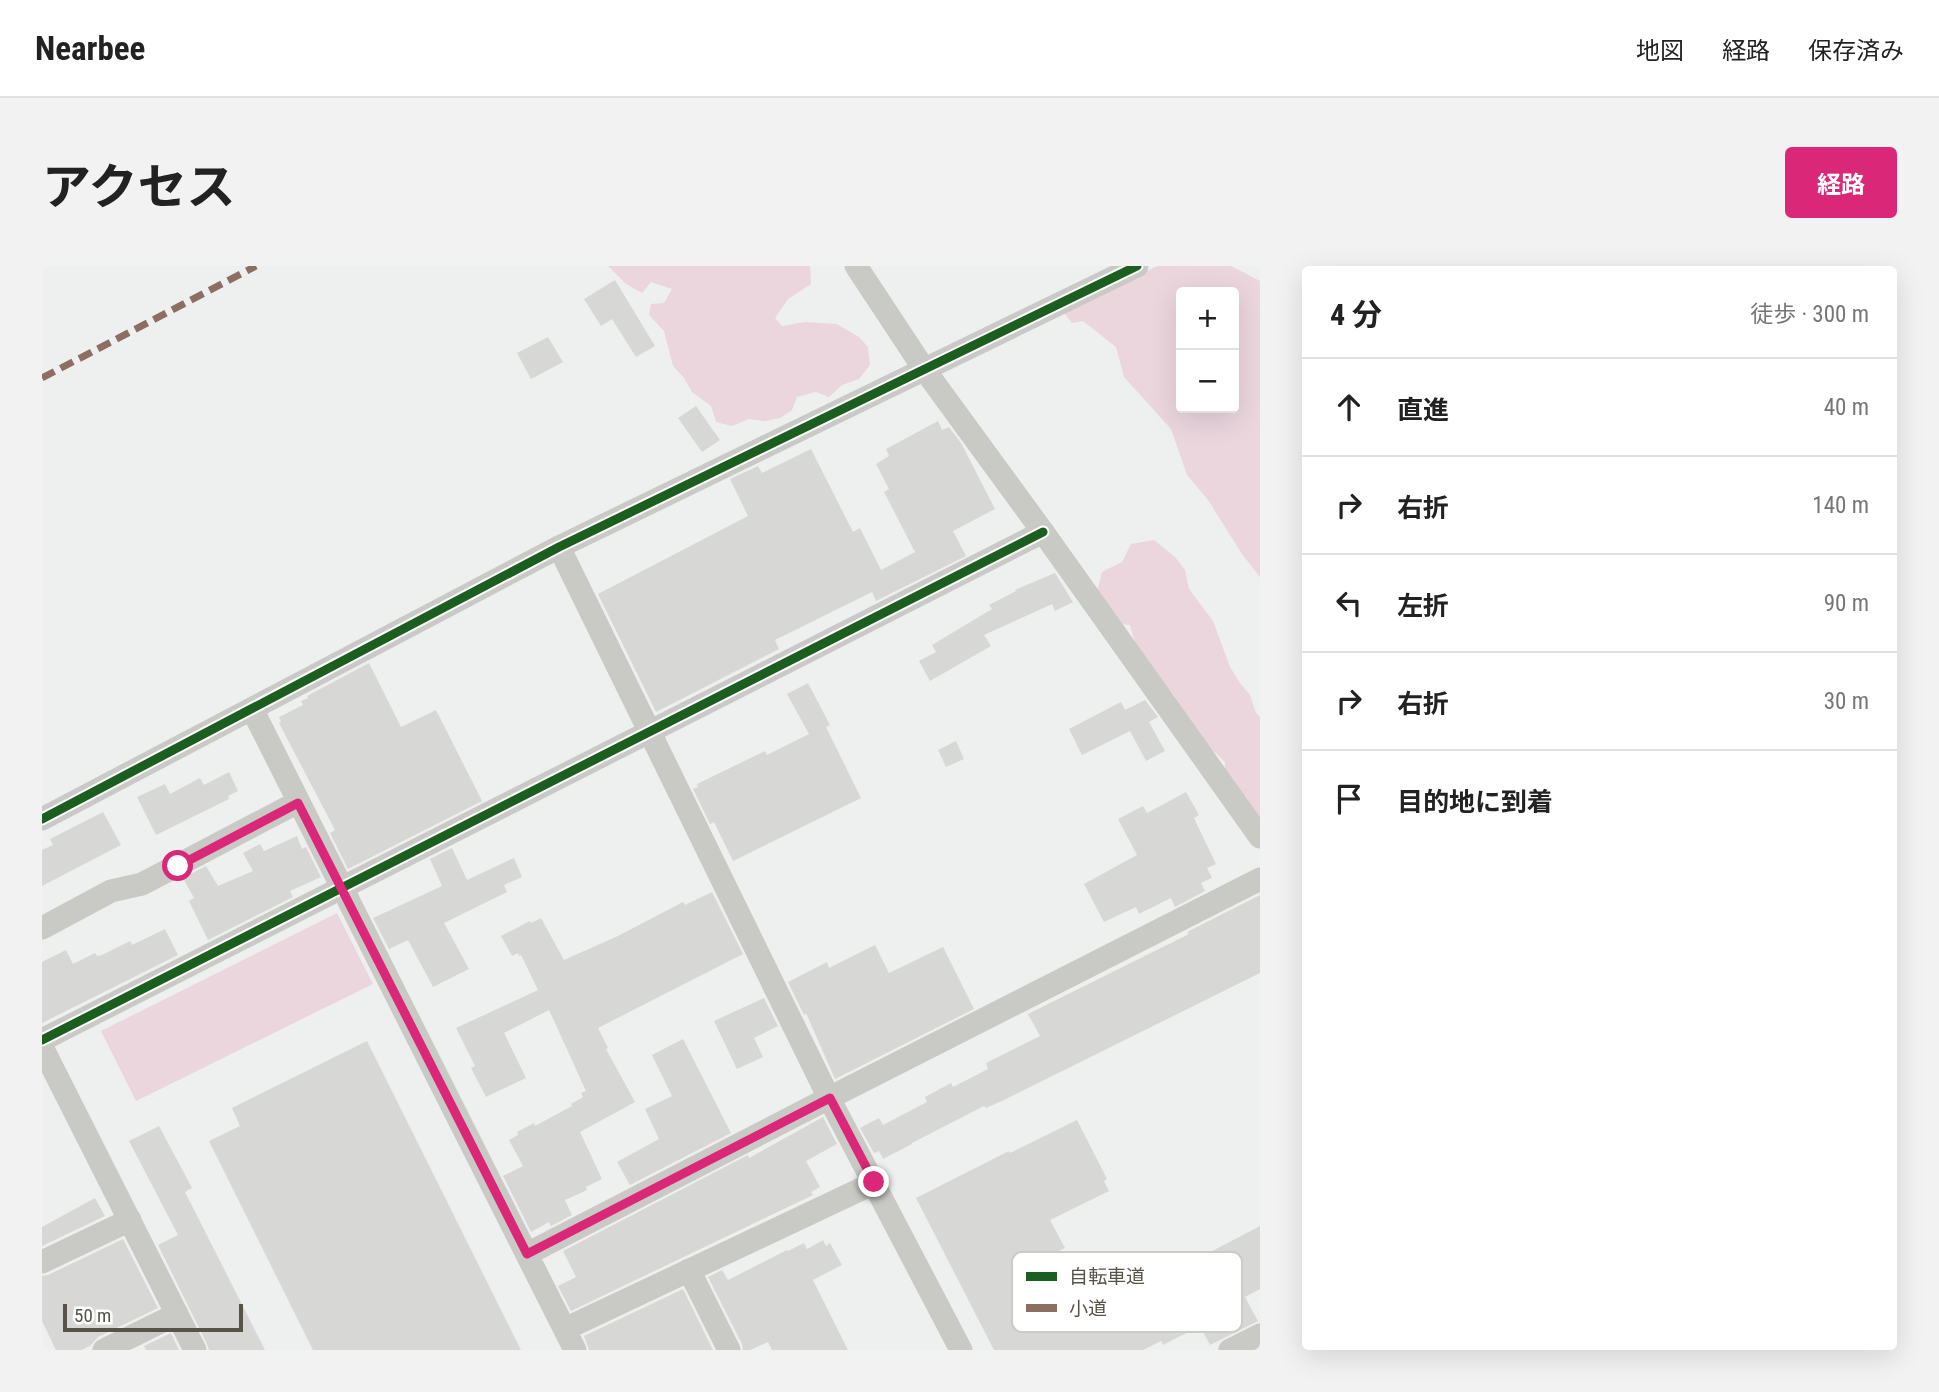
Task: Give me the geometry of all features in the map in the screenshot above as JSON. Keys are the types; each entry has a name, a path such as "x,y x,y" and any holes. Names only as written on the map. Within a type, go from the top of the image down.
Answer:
{"street":[{"path":"856,266 924,369 1260,836"},
{"path":"42,819 559,547 1137,266"},
{"path":"42,1040 1043,532"},
{"path":"559,547 830,1098 961,1350"},
{"path":"252,709 575,1350"},
{"path":"42,928 111,891 142,884 298,803"},
{"path":"527,1254 1260,879"},
{"path":"42,1047 195,1350"},
{"path":"565,1329 874,1182"},
{"path":"42,1262 130,1220"},
{"path":"689,1270 729,1350"},
{"path":"104,1350 177,1314"},
{"path":"1230,1350 1260,1335"}],"shaded area":[{"path":"608,266 810,266 811,284 788,299 775,318 782,326 805,322 837,324 859,337 868,347 870,365 859,379 842,385 829,397 816,392 797,397 792,410 780,418 765,421 749,419 732,426 716,422 711,406 692,392 673,366 664,331 649,315 651,304 664,303 672,289 651,282 642,293 626,284"},
{"path":"1158,266 1231,266 1260,281 1260,577 1208,500 1187,475 1171,429 1124,377 1116,347 1083,321 1072,323 1062,310"},
{"path":"1154,540 1175,557 1185,570 1189,589 1213,621 1230,667 1250,695 1260,717 1260,817 1252,812 1225,779 1225,762 1202,744 1178,712 1174,695 1151,673 1140,655 1130,625 1118,624 1096,596 1102,572 1122,562 1131,544"},
{"path":"337,913 373,984 136,1101 101,1031"}],"building":[{"path":"615,280 655,346 636,357 612,319 601,326 584,299"},
{"path":"548,337 563,362 531,379 517,353"},
{"path":"696,406 720,440 702,452 678,418"},
{"path":"938,421 942,430 949,427 961,443 995,509 953,531 966,556 876,601 872,592 775,640 779,649 656,712 598,594 748,516 730,479 758,466 762,473 811,449 853,532 860,528 881,570 915,552 884,492 889,489 876,464 889,456 886,449"},
{"path":"1055,573 1073,602 1055,611 1052,604 984,635 991,646 930,681 919,661 936,652 932,645 992,609 989,605 1015,590"},
{"path":"369,663 401,727 436,710 482,801 348,869 330,833 335,830 279,723 279,717 303,705 301,701 308,698 307,696"},
{"path":"808,683 830,725 826,727 861,798 733,861 714,822 710,824 693,789 698,787 697,784 765,751 767,755 809,734 787,694"},
{"path":"1145,700 1158,717 1149,722 1165,751 1146,761 1130,731 1082,755 1069,729 1121,702 1125,710"},
{"path":"956,741 964,759 946,767 938,750"},
{"path":"229,772 238,791 228,796 229,799 156,835 137,797 165,784 170,794 200,778 204,785"},
{"path":"1186,792 1199,815 1194,818 1216,864 1207,868 1212,878 1201,883 1205,891 1175,907 1171,898 1139,914 1136,907 1104,922 1084,884 1137,855 1118,819 1143,806 1147,813"},
{"path":"103,812 121,845 42,886 42,850 53,845 50,839"},
{"path":"297,836 302,849 306,847 321,877 290,891 293,897 208,940 189,901 194,898 183,878 206,866 218,886 253,871 243,853 260,844 264,851"},
{"path":"452,848 467,880 514,858 522,877 504,885 507,892 444,923 469,969 433,987 408,940 389,949 373,918 442,886 430,859"},
{"path":"712,892 743,954 598,1028 608,1048 606,1049 635,1102 580,1132 602,1179 586,1187 587,1190 565,1200 572,1215 551,1226 549,1222 531,1232 503,1176 523,1166 509,1140 518,1135 517,1132 534,1123 535,1126 572,1106 571,1104 583,1097 581,1093 586,1091 549,1010 504,1033 526,1078 486,1097 471,1068 475,1066 456,1028 538,990 521,955 518,953 512,956 501,936 541,918 564,960 683,902 685,905"},
{"path":"1260,895 1260,973 1004,1100 986,1108 984,1106 883,1159 879,1151 874,1153 860,1128 879,1118 883,1125 927,1102 925,1097 951,1083 953,1087 988,1069 986,1063 1040,1036 1028,1014 1189,934 1187,932"},
{"path":"165,929 178,955 42,1023 42,962 66,950 73,964 95,953 97,956 102,955 130,941 132,945"},
{"path":"875,945 889,973 943,947 974,1009 835,1079 806,1013 804,1015 788,982 827,962 829,968"},
{"path":"764,998 778,1026 754,1038 763,1057 737,1069 714,1021"},
{"path":"683,1039 731,1133 630,1185 617,1162 659,1139 645,1109 672,1096 652,1055"},
{"path":"367,1041 521,1350 313,1350 209,1141 240,1126 232,1108"},
{"path":"823,1117 837,1144 806,1161 820,1187 811,1192 813,1195 571,1311 558,1286 576,1277 563,1251 748,1155 749,1158"},
{"path":"1077,1120 1107,1179 1104,1181 1109,1191 1050,1220 1065,1248 1060,1252 1012,1252 1012,1332 1188,1332 1163,1345 1161,1341 1143,1350 994,1350 916,1198 1009,1151 1010,1153"},
{"path":"159,1126 192,1188 185,1192 265,1350 209,1350 158,1245 178,1235 129,1141"},
{"path":"95,1198 105,1216 42,1246 42,1227"},
{"path":"1260,1226 1260,1289 1245,1297 1258,1321 1242,1329 1242,1252 1211,1252"},
{"path":"123,1239 158,1308 98,1337 82,1350 56,1350 42,1321 42,1276"},
{"path":"823,1240 826,1246 830,1243 842,1265 813,1280 848,1350 772,1350 768,1342 750,1350 743,1350 708,1277 722,1270 728,1280 787,1250 804,1243 807,1249"},
{"path":"683,1289 713,1350 589,1350 584,1336"},
{"path":"1203,1332 1236,1332 1210,1345"},
{"path":"171,1333 179,1350 146,1350 144,1346"}],"marked path":[{"path":"42,378 256,266"}],"cycle path":[{"path":"42,819 559,547 1137,266"},
{"path":"42,1040 1043,532"}],"route":[{"path":"178,866 298,803 527,1254 830,1098 874,1182"}]}
